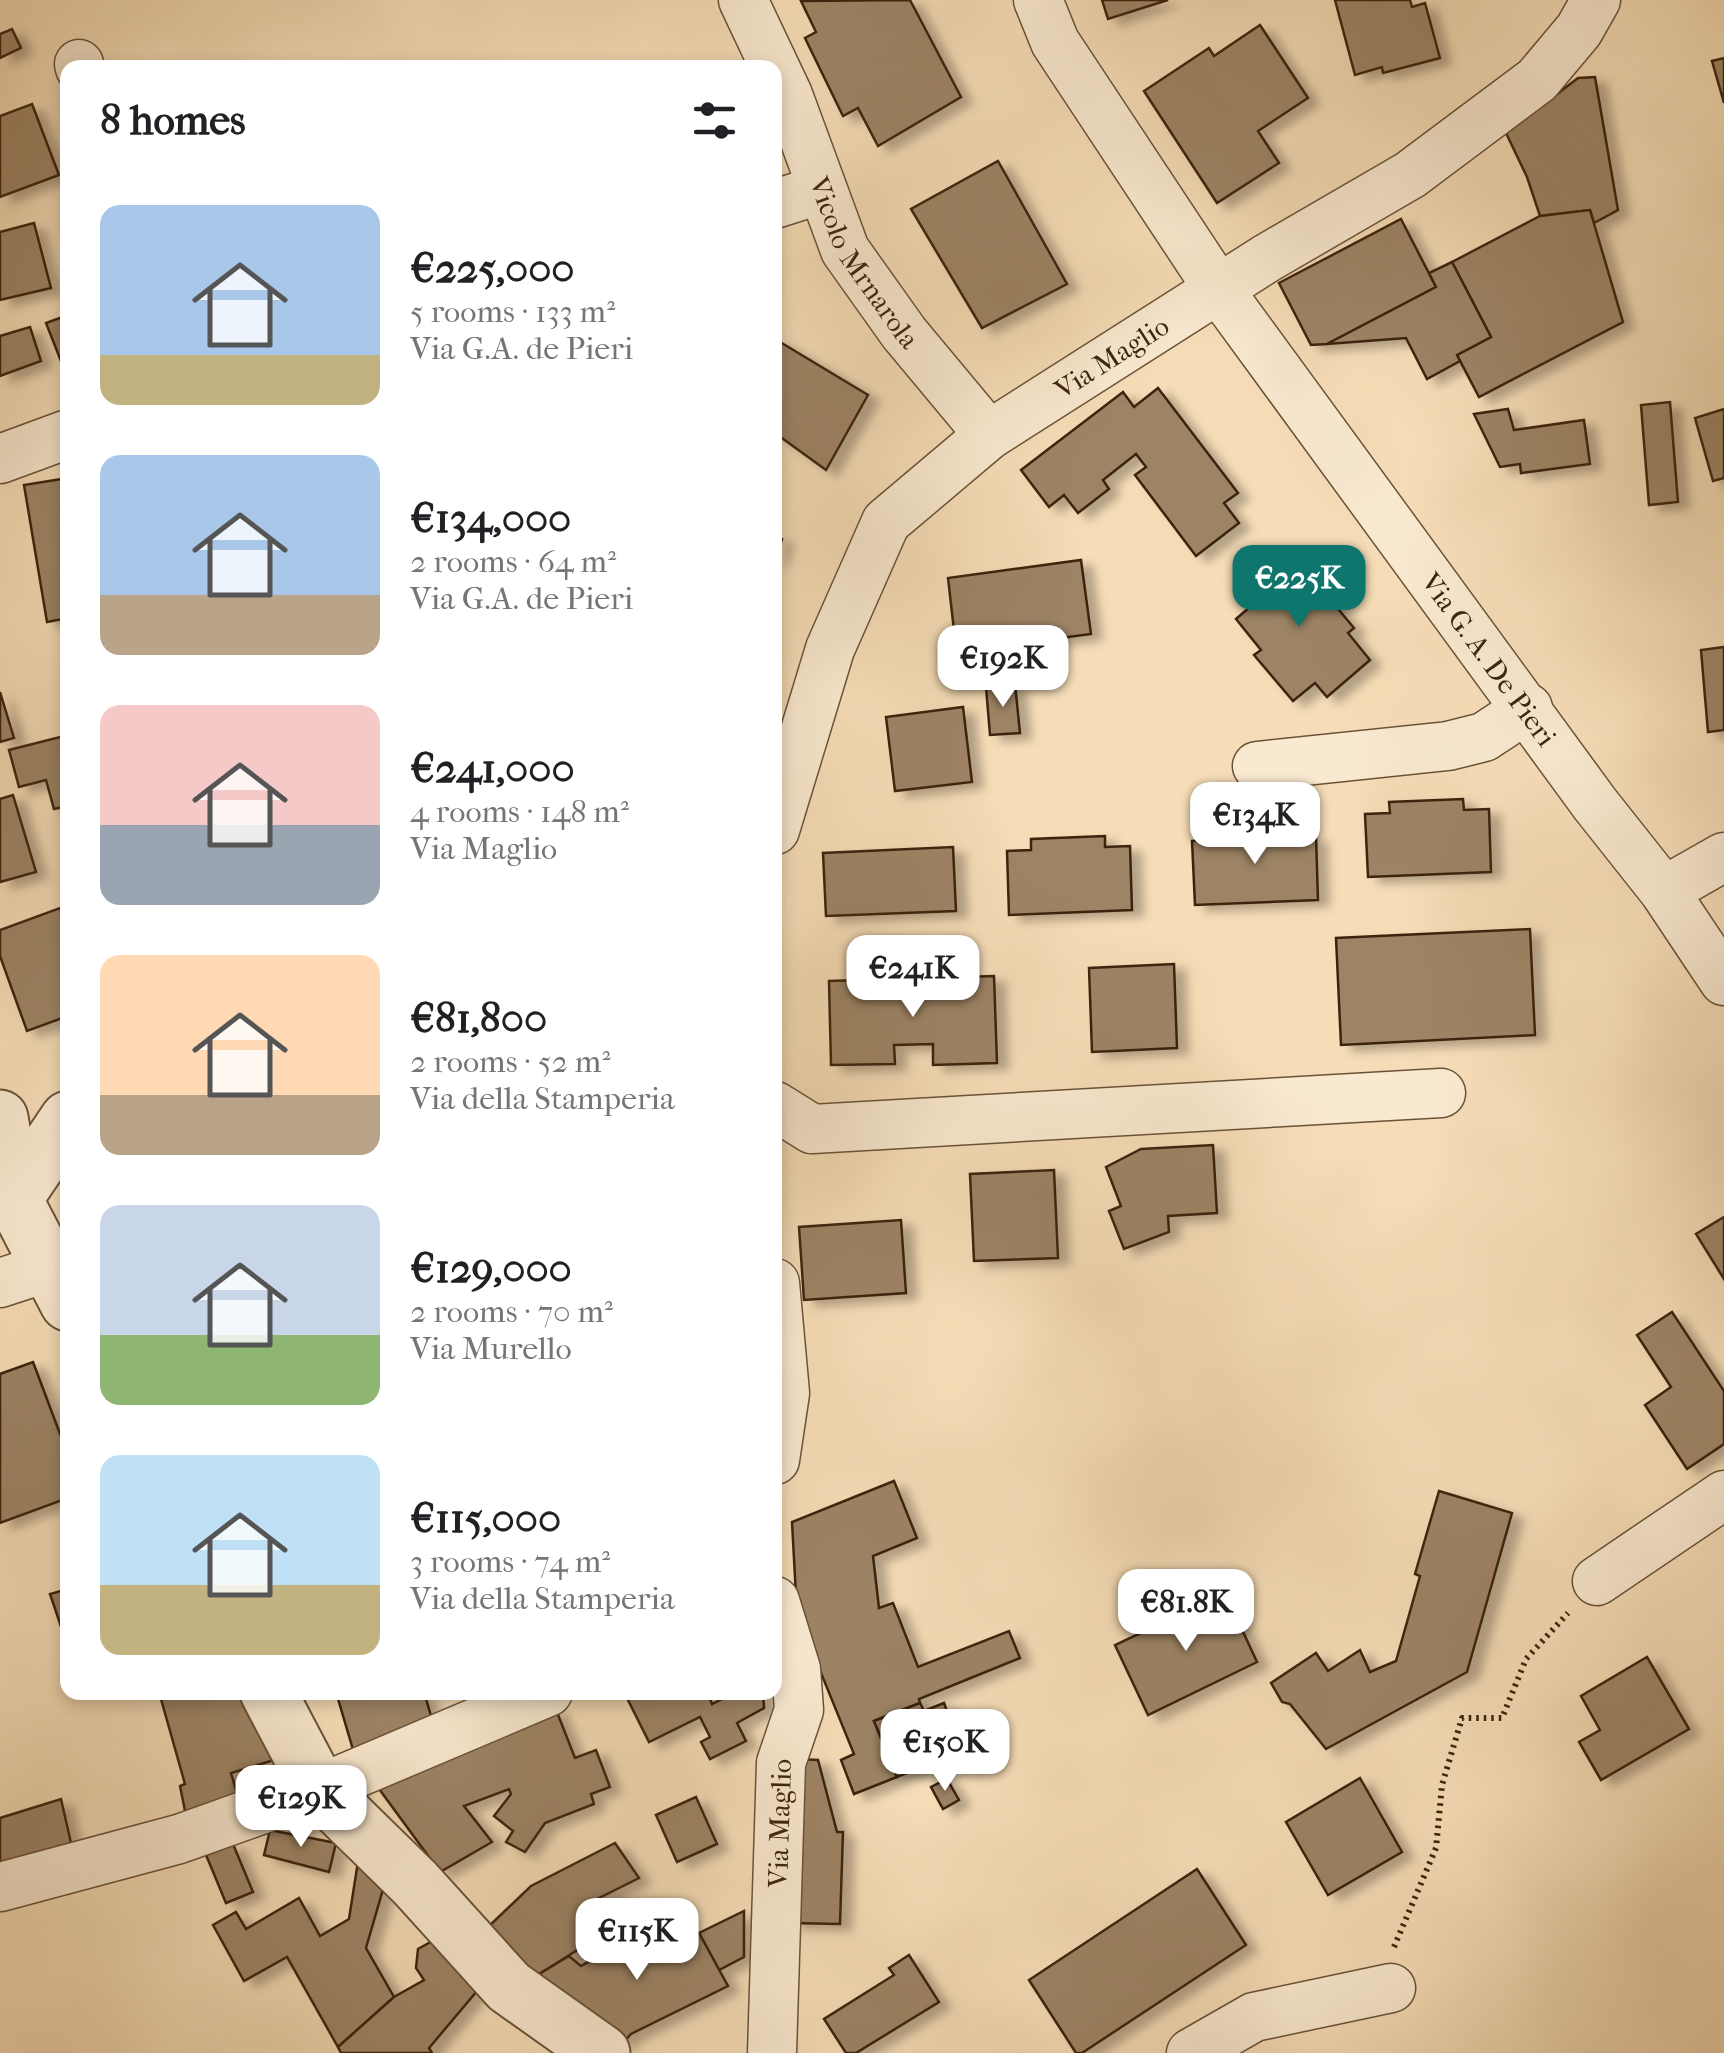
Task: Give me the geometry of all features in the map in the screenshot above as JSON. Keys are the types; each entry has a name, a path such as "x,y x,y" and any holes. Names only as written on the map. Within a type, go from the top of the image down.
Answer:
{"street":[{"name":"Vicolo Mrnarola","path":"743,0 771,60"},
{"name":"Via G. A. De Pieri","path":"1038,0 1055,42 1218,290 1595,804 1664,891 1724,981"},
{"name":"Via Maglio","path":"782,807 830,650 886,522 989,434 1410,175 1537,80 1580,30 1596,0"},
{"name":"Vicolo Mrnarola","path":"782,82 845,250 904,334 989,434"},
{"path":"782,202 822,189"},
{"path":"0,458 60,437"},
{"path":"1257,766 1448,746 1484,737 1528,708"},
{"path":"1664,891 1724,857"},
{"path":"782,1111 812,1130 1442,1093"},
{"path":"0,1118 14,1199 39,1284"},
{"path":"14,1199 60,1131"},
{"path":"782,1360 782,1414"},
{"path":"1596,1581 1724,1494"},
{"name":"Via Maglio","path":"772,2053 781,1764 799,1710 796,1670 782,1624"},
{"path":"272,1700 318,1789 415,1883 508,1986 602,2053"},
{"path":"0,1888 179,1838 318,1789 529,1700"},
{"path":"1191,2053 1254,2018 1391,1972"}],"path":[{"path":"1391,1972 1436,1848 1442,1785 1462,1718 1502,1718 1526,1660 1596,1581"}],"building":[{"path":"910,0 961,97 878,146 858,108 843,116 805,38 816,32 801,1"},
{"path":"1102,0 1168,0 1108,19"},
{"path":"1335,0 1410,0 1412,7 1425,3 1440,58 1383,73 1382,67 1355,75"},
{"path":"1260,25 1308,98 1258,131 1279,163 1217,203 1144,91 1209,48 1214,56"},
{"path":"12,29 21,48 0,58 0,34"},
{"path":"1724,58 1724,103 1712,61"},
{"path":"1595,77 1618,210 1594,223 1590,210 1540,216 1506,133 1578,78"},
{"path":"32,104 59,175 0,197 0,116"},
{"path":"998,161 1067,284 982,328 911,209"},
{"path":"1590,210 1623,322 1479,397 1457,355 1491,337 1452,262 1540,216"},
{"path":"1401,219 1436,287 1327,344 1311,345 1279,283"},
{"path":"34,223 51,288 0,300 0,232"},
{"path":"1452,262 1491,337 1457,355 1460,361 1427,379 1406,338 1327,344 1436,287 1429,273"},
{"path":"60,318 60,359 46,323"},
{"path":"30,327 41,361 0,376 0,336"},
{"path":"782,343 868,395 826,470 782,438"},
{"path":"1158,388 1238,493 1224,503 1239,523 1196,556 1135,475 1146,467 1136,454 1103,480 1109,489 1078,513 1064,495 1049,507 1021,470 1123,392 1134,407"},
{"path":"1670,402 1678,502 1649,505 1641,405"},
{"path":"1508,409 1514,430 1584,420 1590,464 1521,473 1520,464 1500,467 1474,414"},
{"path":"1724,409 1724,478 1713,481 1695,418"},
{"path":"60,479 60,620 47,622 24,485"},
{"path":"1289,550 1354,628 1348,633 1370,660 1327,697 1315,683 1293,701 1254,655 1261,650 1236,619 1250,607 1237,593"},
{"path":"1081,560 1091,634 1008,645 1006,632 955,639 948,578"},
{"path":"1724,647 1724,730 1708,732 1701,650"},
{"path":"1015,684 1020,733 990,735 986,687"},
{"path":"0,692 14,738 0,742"},
{"path":"963,707 972,782 895,791 886,717"},
{"path":"60,737 60,808 54,809 46,780 19,787 9,750"},
{"path":"13,795 36,872 0,882 0,799"},
{"path":"1463,799 1464,810 1489,809 1491,872 1368,877 1365,814 1390,813 1389,802"},
{"path":"1291,826 1291,837 1316,836 1318,900 1195,905 1192,841 1217,840 1217,829"},
{"path":"1105,836 1105,847 1130,846 1132,910 1009,915 1007,851 1031,850 1031,839"},
{"path":"953,847 956,911 826,916 823,853"},
{"path":"60,908 60,1019 27,1031 0,956 0,930"},
{"path":"1530,929 1535,1035 1341,1045 1336,938"},
{"path":"951,938 952,978 875,980 874,941"},
{"path":"1174,964 1177,1048 1092,1052 1089,968"},
{"path":"994,976 997,1063 933,1065 933,1044 894,1045 895,1064 831,1065 829,981"},
{"path":"1213,1145 1217,1213 1168,1216 1169,1232 1124,1249 1109,1211 1121,1206 1106,1167 1141,1149"},
{"path":"1054,1170 1058,1258 974,1261 970,1174"},
{"path":"1724,1217 1724,1279 1696,1234"},
{"path":"901,1220 906,1293 804,1300 799,1227"},
{"path":"1672,1312 1724,1391 1724,1444 1687,1469 1645,1405 1671,1387 1637,1335"},
{"path":"33,1362 60,1434 60,1501 0,1523 0,1374"},
{"path":"894,1481 917,1538 873,1556 879,1608 893,1603 918,1667 1009,1631 1020,1658 874,1721 897,1777 854,1794 841,1760 854,1754 797,1614 792,1522"},
{"path":"1439,1491 1512,1513 1467,1672 1326,1749 1290,1704 1282,1702 1271,1683 1316,1653 1328,1671 1360,1650 1370,1672 1396,1661"},
{"path":"60,1591 60,1623 50,1594"},
{"path":"1225,1593 1257,1662 1148,1715 1115,1645"},
{"path":"1647,1657 1689,1729 1601,1780 1579,1742 1600,1730 1581,1696"},
{"path":"161,1700 254,1700 284,1757 231,1773 242,1810 188,1826 180,1786 185,1784"},
{"path":"338,1700 426,1700 436,1733 357,1763"},
{"path":"628,1700 710,1700 712,1704 720,1700 764,1700 764,1708 737,1723 746,1741 710,1759 701,1742 710,1737 700,1717 649,1742"},
{"path":"920,1703 924,1711 944,1703 962,1751 897,1777 874,1721"},
{"path":"555,1707 575,1758 596,1750 610,1787 591,1794 594,1804 545,1823 525,1852 506,1842 513,1831 494,1816 511,1794 509,1789 464,1806 492,1842 440,1872 374,1782"},
{"path":"794,1759 818,1760 837,1832 843,1832 840,1924 790,1923"},
{"path":"1360,1778 1402,1852 1328,1895 1286,1822"},
{"path":"947,1779 959,1800 943,1809 931,1787"},
{"path":"696,1797 717,1844 677,1862 656,1815"},
{"path":"61,1799 71,1843 0,1863 0,1818"},
{"path":"270,1830 336,1843 329,1872 264,1855"},
{"path":"615,1843 639,1878 593,1901 617,1925 536,1976 487,1928 531,1886"},
{"path":"233,1844 253,1892 226,1903 206,1855"},
{"path":"359,1855 388,1872 366,1948 394,1997 338,2047 287,1957 244,1981 213,1925 236,1912 246,1929 299,1898 320,1936 349,1919"},
{"path":"1197,1869 1246,1945 1082,2053 1076,2053 1029,1980"},
{"path":"744,1911 744,1957 719,1970 699,1933"},
{"path":"699,1933 728,1986 631,2034 623,2043 536,1976 569,1956 581,1966 634,1935 653,1954"},
{"path":"445,1934 493,1972 429,2048 432,2053 341,2053 338,2047 394,1997 424,1980 416,1968 418,1949"},
{"path":"909,1955 939,2002 856,2053 846,2053 824,2019 894,1975 889,1968"}]}
